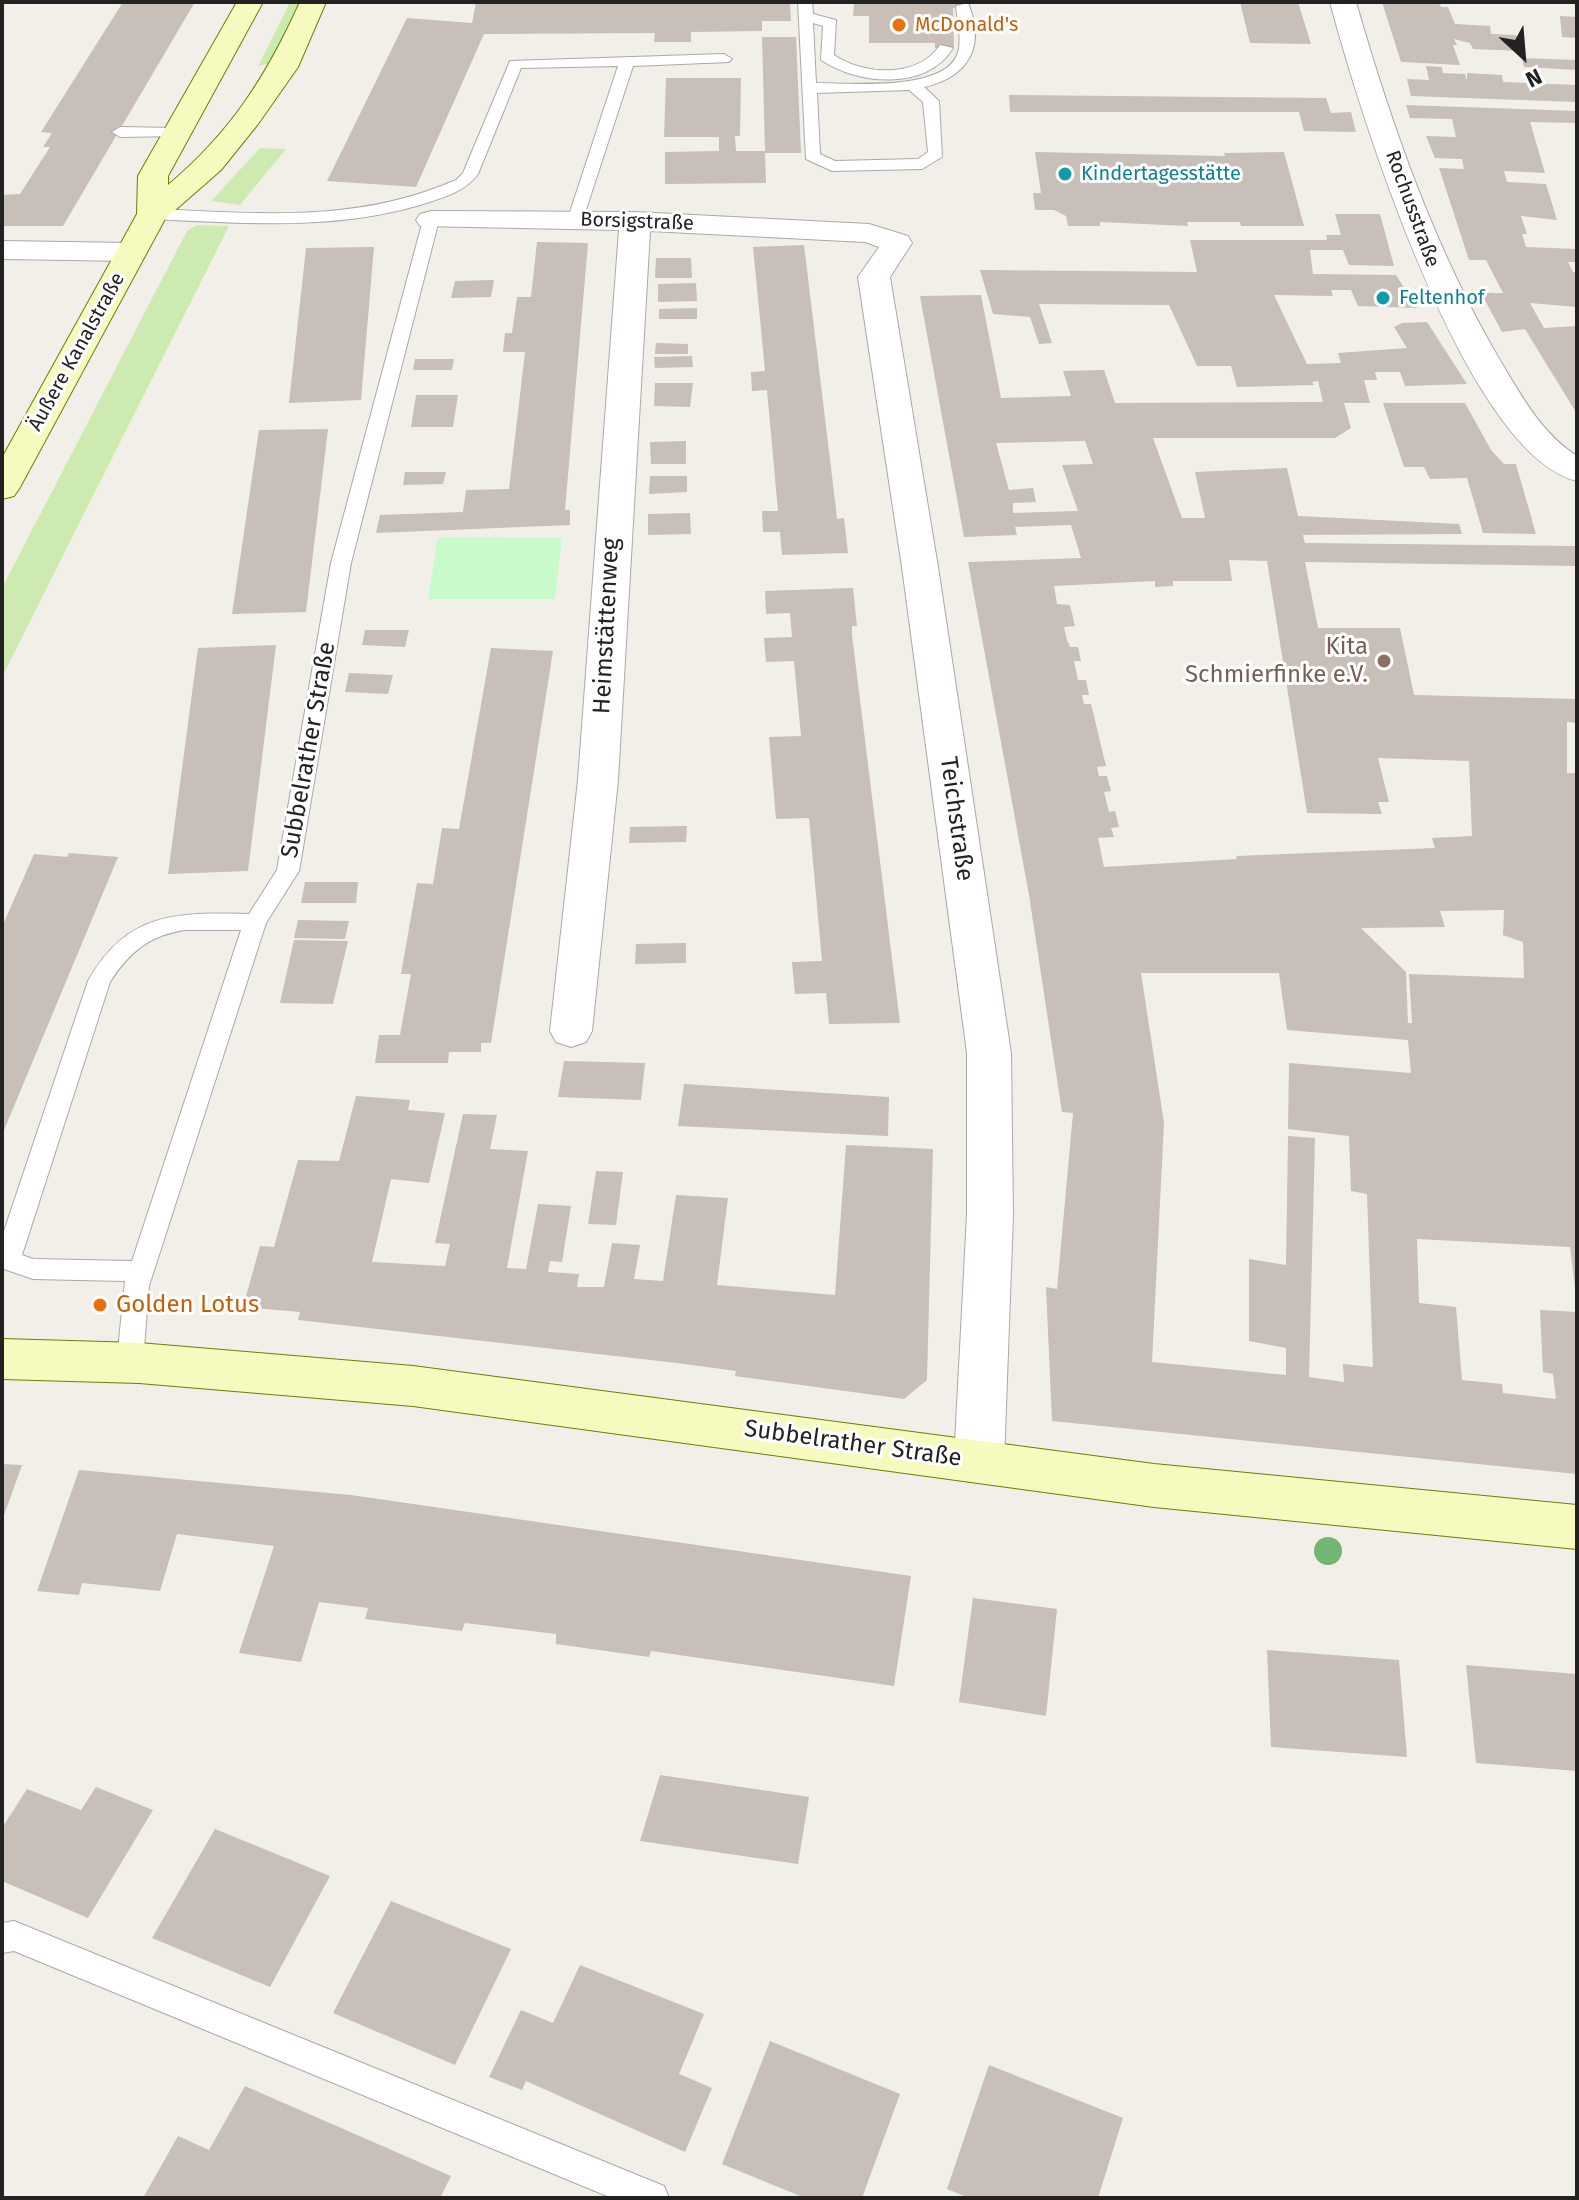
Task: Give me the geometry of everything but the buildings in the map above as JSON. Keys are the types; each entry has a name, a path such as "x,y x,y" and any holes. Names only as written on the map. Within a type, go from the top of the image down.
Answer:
{"main road":[{"name":"Äußere Kanalstraße","path":"152,214 153,176 250,2"},
{"name":"Äußere Kanalstraße","path":"2,489 152,214 211,164 284,67 313,2"},
{"path":"219,57 251,75 284,67"},
{"name":"Subbelrather Straße","path":"2,1359 130,1360 364,1379 979,1462 1389,1512 1577,1527"}],"street":[{"name":"Rochusstraße","path":"1343,2 1357,56 1426,254 1457,318 1520,419 1547,451 1577,471"},
{"name":"Borsigstraße","path":"431,220 635,221 842,231"},
{"name":"Heimstättenweg","path":"571,1031 598,780 635,221"},
{"name":"Teichstraße","path":"842,231 869,233 897,243 874,277 920,567 989,1053 990,1215 979,1462"},
{"path":"2,250 131,252"}],"lane":[{"path":"810,88 914,86 939,78 960,64 966,52 963,6"},
{"path":"805,9 812,156 819,163 832,166 922,164 936,154 931,101 914,86"},
{"path":"805,9 831,23 826,57 847,71 907,73 936,61 945,48"},
{"path":"152,214 302,220 374,213 453,188 470,174 515,64 724,59"},
{"path":"575,221 627,62"},
{"path":"120,132 175,133"},
{"name":"Subbelrather Straße","path":"130,1360 136,1286 255,922 288,871 341,563 431,220"},
{"path":"141,1271 33,1269 13,1262 9,1254 99,981 113,958 139,934 165,922 255,922"},
{"path":"2,1938 14,1936 652,2198"}],"green space":[{"path":"290,2 301,2 268,64 258,66"},
{"path":"260,148 286,149 240,205 211,201"},
{"path":"197,225 229,226 2,677 2,588 187,231"},
{"path":"438,537 562,538 555,599 428,599"}],"place":[{"name":"McDonald's","path":"899,25"},
{"name":"Kindertagesstätte","path":"1065,174"},
{"name":"Feltenhof","path":"1383,298"},
{"name":"Kita Schmierfinke e.V.","path":"1384,661"},
{"name":"Golden Lotus","path":"100,1305"}]}
